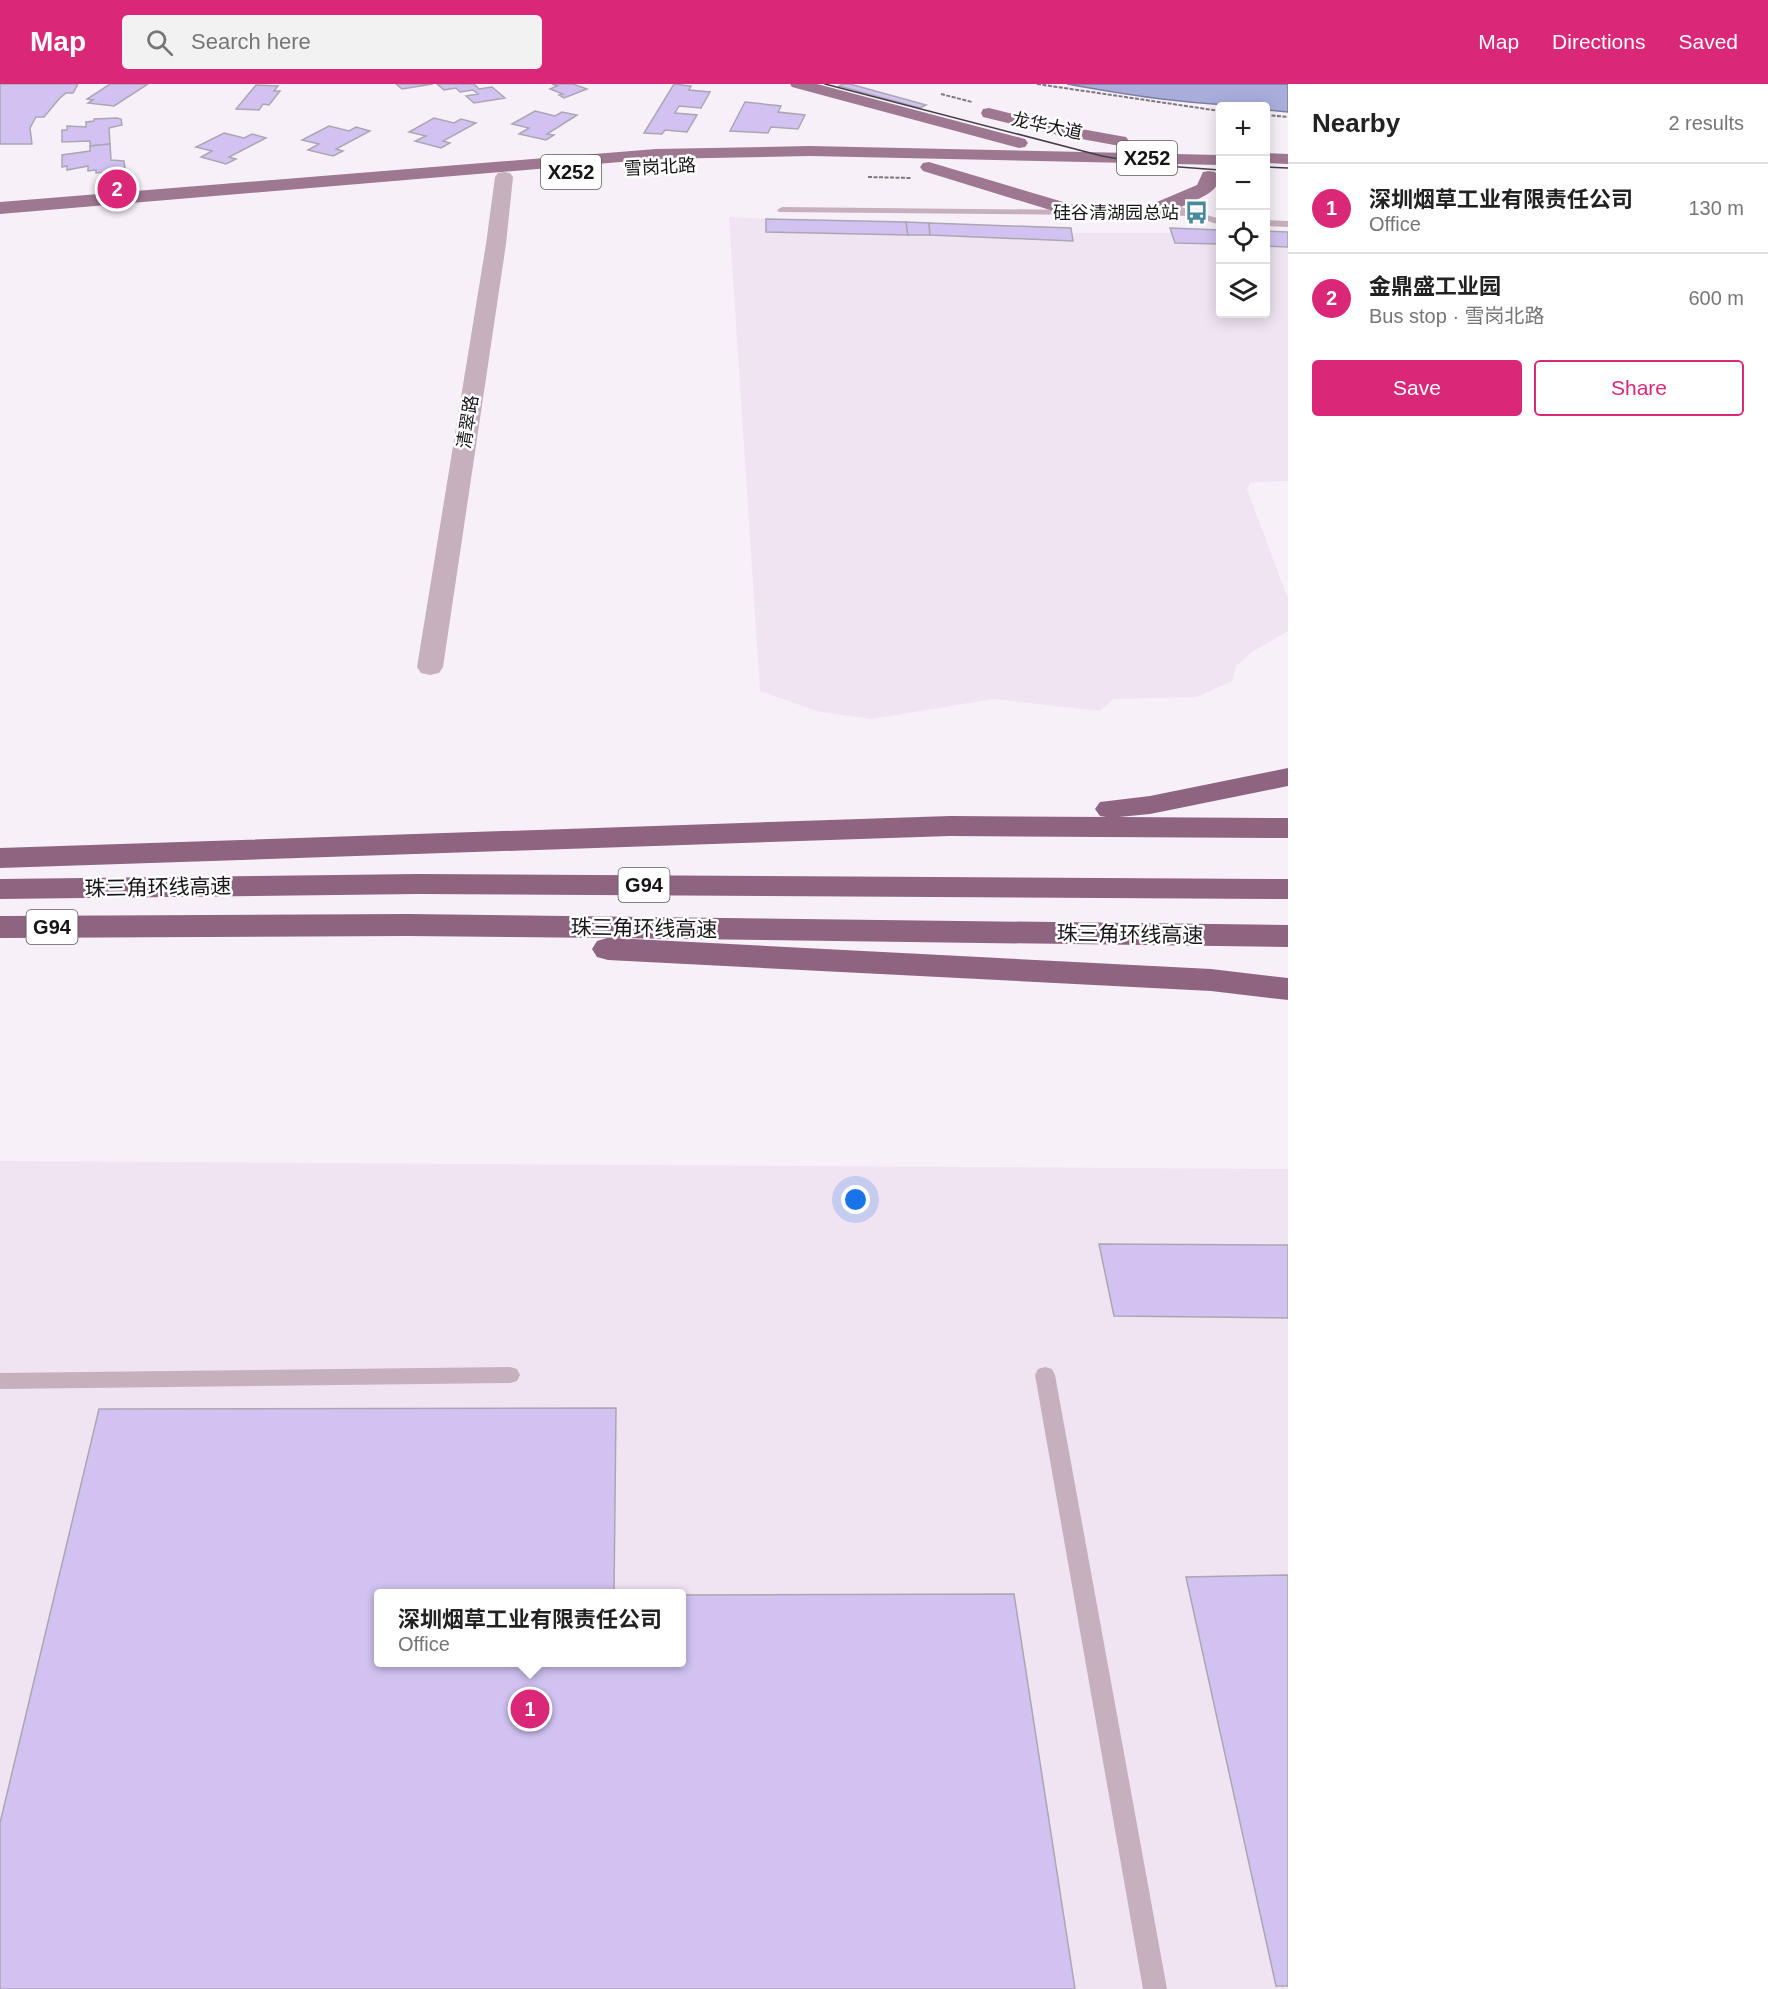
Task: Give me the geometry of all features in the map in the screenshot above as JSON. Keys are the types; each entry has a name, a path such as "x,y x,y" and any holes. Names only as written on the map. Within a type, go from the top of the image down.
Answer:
{"highway":[{"path":"950,826 1150,805 1288,777"},
{"path":"0,858 950,826 1288,828"},
{"name":"珠三角环线高速","path":"0,888 441,884 1288,889"},
{"name":"珠三角环线高速","path":"0,927 408,925 1288,936"},
{"path":"103,927 350,936 1211,980 1288,989"}],"main road":[{"name":"龙华大道","path":"798,84 1143,173 1215,176"},
{"path":"872,104 884,112 944,130 954,138 950,143 941,146 877,152"},
{"name":"龙华大道","path":"976,110 1074,133 1216,153"},
{"name":"雪岗北路","path":"0,208 644,155 746,151 877,152 1143,173"},
{"name":"龙华大道","path":"1074,157 1216,160"},
{"name":"雪岗北路","path":"0,222 153,206 504,177 720,164 929,167 1016,163 1074,157"},
{"path":"1270,159 1288,160"},
{"path":"929,167 1080,213"},
{"path":"1145,214 1203,189 1215,176"}],"street":[{"name":"清翠路","path":"430,667 496,244 504,177"}],"lane":[{"path":"1167,204 1216,221"},
{"path":"782,210 1191,214"},
{"path":"1270,223 1288,224"},
{"path":"1045,1375 1155,1989"},
{"path":"0,1381 510,1376"}],"path":[{"path":"1037,84 1216,110"},
{"path":"1270,115 1288,117"},
{"path":"868,177 910,178"}],"shaded area":[{"path":"729,217 1072,233 1171,233 1170,228 1216,230 1216,318 1270,318 1270,231 1288,232 1288,481 1255,482 1250,483 1247,489 1288,599 1288,631 1252,652 1236,666 1232,681 1197,697 1113,699 1100,711 993,699 872,719 820,712 760,691"},
{"path":"0,1161 1288,1169 1288,1989 0,1989"}],"water":[{"path":"1067,84 1288,84 1288,112 1270,110 1270,102 1216,102 1216,104"}],"building":[{"path":"0,84 78,84 73,93 66,93 44,117 36,117 30,128 32,144 0,144"},
{"path":"110,84 148,84 114,106 88,103 93,100 87,99"},
{"path":"396,84 433,84 402,89"},
{"path":"437,84 474,84 479,89 492,87 505,98 474,103 466,96 478,94 473,90 460,92 456,88 444,90"},
{"path":"552,84 573,84 587,89 564,98 559,95 563,94 550,89 557,86"},
{"path":"674,84 691,86 689,90 710,92 701,108 679,106 675,113 697,115 687,132 665,130 662,134 644,133"},
{"path":"843,84 926,105 920,108 839,86"},
{"path":"256,85 278,86 274,91 280,91 269,105 263,104 259,110 236,109"},
{"path":"745,102 781,106 778,112 805,115 798,129 771,127 768,133 730,131"},
{"path":"535,111 555,116 562,112 577,115 547,134 554,135 546,140 519,134 529,128 512,124"},
{"path":"434,118 454,123 461,119 476,123 443,141 450,143 441,148 415,141 426,136 409,132"},
{"path":"94,119 121,119 122,125 109,128 110,144 90,146 90,141 62,142 62,130 67,130 67,126 86,127 86,122 94,121"},
{"path":"329,126 349,131 356,127 370,131 336,149 343,151 333,156 308,150 319,144 302,140"},
{"path":"224,133 244,138 252,134 266,138 229,157 236,159 226,164 201,157 212,151 196,147"},
{"path":"110,144 111,160 124,161 125,168 96,173 96,170 88,171 88,166 67,170 67,166 62,167 62,155 90,151 90,146"},
{"path":"766,219 906,222 908,235 766,232"},
{"path":"906,222 929,223 930,235 908,235"},
{"path":"929,223 1071,228 1073,241 930,235"},
{"path":"1170,228 1216,230 1216,244 1175,243"},
{"path":"1270,231 1288,232 1288,247 1270,246"},
{"path":"1099,1244 1288,1245 1288,1318 1114,1316"},
{"path":"616,1408 614,1589 374,1589 374,1667 686,1667 686,1595 1014,1594 1075,1989 0,1989 0,1823 99,1409"},
{"path":"1288,1575 1288,1986 1276,1986 1186,1577"}],"tram line":[{"path":"825,84 1102,156 1152,165 1216,170"},
{"path":"1270,167 1288,168"}],"place":[{"name":"金鼎盛工业园","path":"117,189"},
{"name":"硅谷清湖园总站","path":"1197,213"},
{"name":"深圳烟草工业有限责任公司","path":"530,1709"}]}
